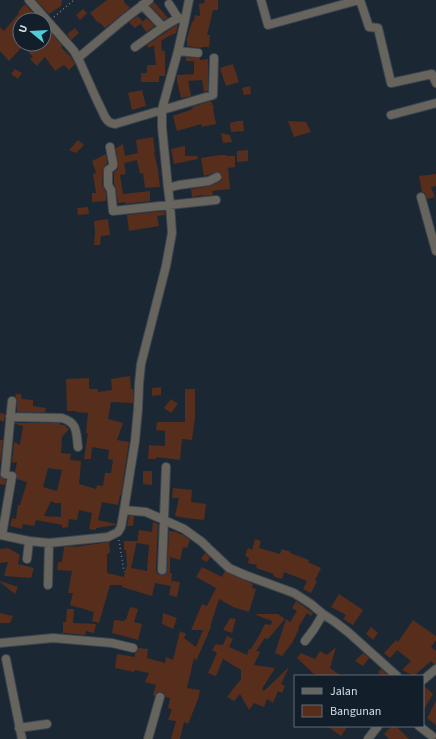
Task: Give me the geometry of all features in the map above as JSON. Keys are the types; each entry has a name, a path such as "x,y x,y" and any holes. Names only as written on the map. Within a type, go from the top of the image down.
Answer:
{"street":[{"path":"29,0 39,12"},
{"path":"12,401 5,474 12,476 1,535 29,541 49,543 108,537 118,532 121,527 135,442 141,364 166,266 172,233 162,127 162,110 178,52 182,19 189,0"},
{"path":"261,0 268,25 359,0 369,27 378,28 391,82 432,74 436,83"},
{"path":"78,58 145,2 163,27"},
{"path":"170,4 182,19"},
{"path":"135,47 163,27 182,19"},
{"path":"52,26 74,51 102,112 108,121 115,124 213,95 214,58"},
{"path":"178,52 198,52"},
{"path":"391,115 436,103"},
{"path":"110,147 114,163 108,170 108,185 111,190 113,212 170,204 216,200"},
{"path":"168,188 209,181 217,177"},
{"path":"421,196 436,251"},
{"path":"10,417 62,418 69,420 76,427 78,446"},
{"path":"162,570 166,467"},
{"path":"124,510 146,512 184,529 202,542 229,568 245,576 294,593 348,632 397,675"},
{"path":"27,559 29,541"},
{"path":"48,585 49,543"},
{"path":"305,641 323,614"},
{"path":"0,643 53,638 112,642 134,648"},
{"path":"6,659 22,739"},
{"path":"424,679 436,669"},
{"path":"148,739 160,697"},
{"path":"19,728 47,724"},
{"path":"368,739 377,727"},
{"path":"420,727 432,736"}],"path":[{"path":"52,19 74,0"},
{"path":"118,532 124,572"}],"building":[{"path":"36,0 62,0 61,6 52,12 47,12"},
{"path":"107,0 124,0 130,8 105,28 99,22 98,23 90,13"},
{"path":"205,0 218,0 218,10 213,10 207,35 210,35 209,47 201,48 187,46 187,38 195,15 200,16 199,4 204,3"},
{"path":"154,2 168,18 164,20 150,6"},
{"path":"25,4 32,12 18,12"},
{"path":"83,9 87,13 80,20 76,15"},
{"path":"138,16 143,22 135,28 129,22"},
{"path":"146,18 155,26 146,32 141,24"},
{"path":"12,21 12,52 17,52 9,61 0,51 0,27 4,31"},
{"path":"178,24 176,33 161,41 162,51 165,51 165,76 159,76 159,82 141,82 141,73 147,73 147,65 156,65 154,45 149,48 147,45"},
{"path":"75,28 79,33 71,40 67,34"},
{"path":"52,34 63,46 61,47 70,56 75,64 69,70 64,65 55,71 45,57 37,66 30,59 33,57 28,52 52,52"},
{"path":"186,57 200,58 200,60 208,59 208,91 204,92 202,80 188,81 191,96 181,98 177,75 194,74 194,61 186,61"},
{"path":"233,64 239,82 226,86 220,68"},
{"path":"15,69 22,73 18,79 11,74"},
{"path":"250,86 251,94 244,95 242,88"},
{"path":"142,90 146,106 132,110 128,93"},
{"path":"211,101 214,108 216,124 202,127 201,124 177,131 173,116 193,109 192,107"},
{"path":"243,121 244,131 231,132 230,123"},
{"path":"288,121 306,122 311,132 294,137"},
{"path":"221,133 230,135 232,142 223,143"},
{"path":"153,137 160,187 145,188 143,173 140,174 137,160 124,163 126,174 120,175 123,194 150,191 150,201 125,204 125,202 118,203 114,183 114,173 118,169 116,148 123,144 125,156 138,153 136,140"},
{"path":"78,140 84,145 76,153 69,150"},
{"path":"185,146 185,156 197,156 198,159 174,164 171,149"},
{"path":"248,150 248,161 237,162 237,151"},
{"path":"106,154 107,163 103,168 102,185 106,192 106,201 92,202 92,193 96,193 93,174 96,173 92,161"},
{"path":"220,155 235,156 235,167 228,168 230,189 212,191 213,195 192,197 191,189 210,186 222,180 222,175 218,172 204,176 201,158"},
{"path":"436,174 436,186 431,187 435,197 427,199 425,193 422,192 419,176"},
{"path":"88,207 89,214 78,215 77,208"},
{"path":"164,211 165,215 157,216 159,226 129,231 127,215"},
{"path":"108,219 110,235 101,236 100,245 94,245 94,221"},
{"path":"130,376 131,389 133,389 133,403 111,402 108,419 123,423 117,440 129,442 121,495 118,505 102,502 98,520 116,525 96,528 96,530 89,529 92,513 79,510 77,520 69,519 68,527 62,528 62,525 36,520 34,526 23,524 22,529 10,526 12,518 16,519 18,505 20,505 27,482 17,479 15,472 17,462 12,463 14,442 20,445 23,426 15,423 60,423 61,425 64,425 69,429 62,437 61,453 71,454 70,460 81,461 79,484 96,489 97,485 103,486 105,473 111,473 113,460 108,459 109,450 92,447 91,459 84,459 88,433 86,433 88,413 67,411 66,379 89,378 89,389 98,389 98,392 112,390 111,379","holes":["48,468 62,470 57,491 43,487","51,501 61,503 61,517 44,516"]},
{"path":"161,387 161,395 152,396 152,388"},
{"path":"185,389 195,389 195,417 192,440 182,439 180,460 156,457 156,459 148,459 149,445 165,446 165,431 156,430 157,422 185,422"},
{"path":"15,394 21,394 22,399 33,400 33,406 46,408 45,412 17,412 17,401"},
{"path":"171,399 178,404 171,413 164,408"},
{"path":"0,413 5,414 4,422 0,420"},
{"path":"0,440 3,440 0,464"},
{"path":"143,471 152,471 152,485 143,484"},
{"path":"0,476 6,480 5,485 0,484"},
{"path":"173,488 192,490 191,502 206,504 204,520 175,516 179,498 172,498"},
{"path":"129,516 134,516 133,526 127,526"},
{"path":"153,522 158,524 156,570 159,575 164,575 167,571 169,531 177,532 190,540 187,548 183,547 180,560 170,557 170,573 172,573 171,586 155,583 152,596 122,587 122,585 110,585 99,623 92,621 94,612 70,605 73,593 68,593 72,571 57,570 58,562 62,562 64,547 109,542 110,553 107,554 107,573 124,577 127,567 124,541 137,541 131,568 147,571 149,545 137,543 139,530 152,532"},
{"path":"255,539 261,541 259,548 280,554 282,549 309,560 308,562 321,568 311,593 303,589 307,581 284,572 282,579 278,578 273,576 274,574 256,568 257,565 248,563 249,558 245,556 248,548 252,550"},
{"path":"8,548 20,555 18,564 34,568 31,578 4,576 8,562 0,563 0,549"},
{"path":"205,553 210,557 207,562 201,559"},
{"path":"202,567 222,577 225,571 253,584 252,588 256,589 249,612 233,607 219,599 211,627 196,661 194,658 187,688 200,690 198,699 188,724 184,722 180,739 171,739 176,721 168,720 172,709 168,708 170,698 165,697 164,693 161,692 158,692 155,696 153,695 156,685 145,682 149,673 115,668 117,654 135,657 135,653 138,648 148,649 147,658 165,663 166,657 173,660 180,631 186,634 184,638 196,647 203,630 191,630 202,604 207,606 216,588 196,577"},
{"path":"172,581 180,582 177,597 169,595"},
{"path":"0,582 18,587 15,594"},
{"path":"339,594 363,610 353,625 343,619 346,615 331,607"},
{"path":"296,601 313,613 311,616 307,613 298,628 299,629 292,643 282,656 275,653 286,619 290,622 297,611 292,608"},
{"path":"130,607 138,609 134,622 142,624 138,640 112,633 114,620 126,620"},
{"path":"67,609 74,609 73,623 96,624 94,633 86,631 85,635 63,633 63,622 66,622"},
{"path":"0,613 13,616 10,623 0,623"},
{"path":"163,613 177,618 173,629 162,624"},
{"path":"256,614 278,614 285,619 268,639 265,638 256,651 260,652 254,665 275,668 262,689 264,691 289,667 281,684 285,686 282,693 278,691 273,703 267,699 264,707 254,703 249,710 240,694 234,701 227,697 241,679 241,670 223,659 216,676 208,673 217,653 212,650 216,644 223,645 227,636 233,639 229,647 247,655 249,649 251,649 265,624 271,625 272,621"},
{"path":"230,618 236,619 232,633 223,630"},
{"path":"413,620 436,636 436,640 431,647 436,651 436,664 431,661 415,675 402,670 411,661 397,650 390,658 384,653 396,640 398,642"},
{"path":"371,627 378,633 373,640 366,634"},
{"path":"336,647 330,668 340,675 315,675 297,658 301,653 315,659 320,651 327,655"},
{"path":"363,653 369,658 363,666 355,661"},
{"path":"381,669 388,675 381,675 378,672"},
{"path":"424,686 433,694 424,709"},
{"path":"436,701 436,725 427,718"},
{"path":"328,727 347,727 341,736"},
{"path":"391,727 397,727 409,739 389,739 384,734"}]}
